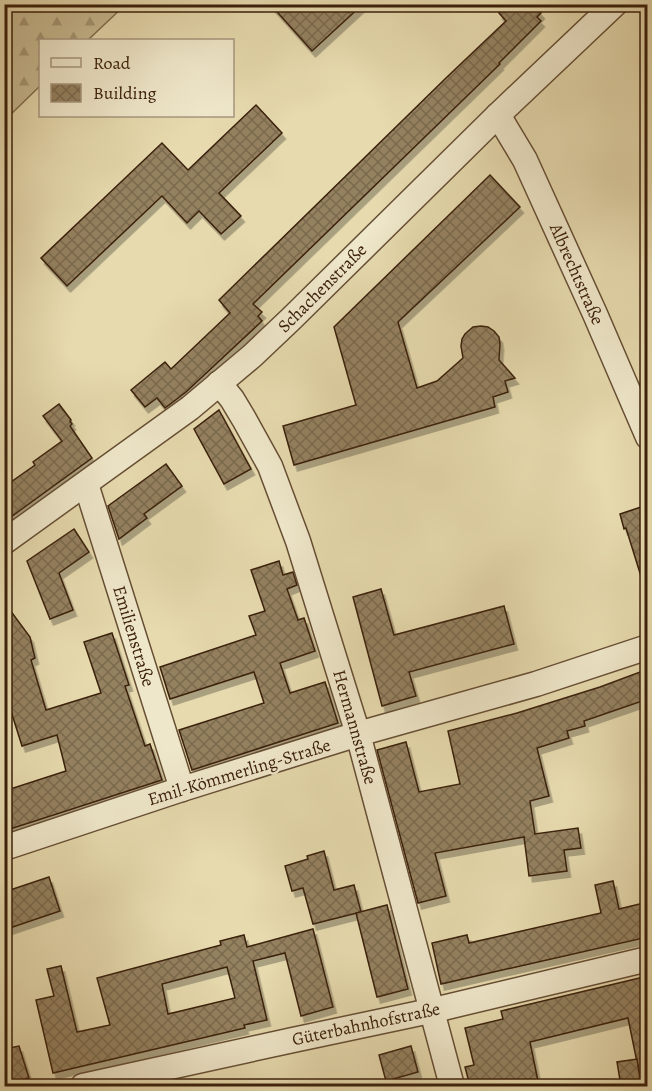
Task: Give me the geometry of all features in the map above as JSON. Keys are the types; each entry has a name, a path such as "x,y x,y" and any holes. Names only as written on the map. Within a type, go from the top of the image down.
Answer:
{"street":[{"name":"Schachenstraße","path":"4,542 190,408 252,356 615,4"},
{"name":"Albrechtstraße","path":"498,115 525,160 648,437"},
{"name":"Hermannstraße","path":"219,383 232,399 270,466 298,542 358,734 430,1011 452,1086"},
{"name":"Emilienstraße","path":"86,484 182,789"},
{"name":"Emil-Kömmerling-Straße","path":"4,848 358,734 536,684 648,647"},
{"name":"Güterbahnhofstraße","path":"83,1086 430,1011 648,960"}],"green space":[{"path":"5,4 125,4 89,39 39,39 39,87 5,120"}],"building":[{"path":"270,4 363,4 312,51"},
{"path":"507,4 533,4 541,13 537,17 541,21 500,64 253,304 262,312 258,316 262,321 186,392 165,408 157,398 145,407 131,390 165,362 171,369 230,313 219,300 506,21 499,13"},
{"path":"256,105 282,133 219,193 241,216 221,234 199,211 187,223 162,196 67,286 41,258 162,143 188,170"},
{"path":"490,175 520,207 398,322 417,388 437,381 463,358 462,339 473,327 481,326 488,327 499,337 499,360 515,378 505,381 508,392 493,397 495,407 294,465 283,426 356,405 334,327"},
{"path":"59,404 71,420 70,426 92,458 4,522 4,487 35,465 33,462 62,441 43,416"},
{"path":"219,410 251,469 224,484 194,429"},
{"path":"166,464 182,486 144,514 147,518 119,539 108,506"},
{"path":"644,506 648,518 648,585 644,586 620,514"},
{"path":"74,529 89,552 59,573 73,610 50,619 27,561"},
{"path":"279,561 283,575 293,572 297,585 287,589 298,620 304,618 315,651 280,663 290,693 325,682 338,723 192,770 179,730 264,703 254,672 170,699 160,667 256,635 249,616 265,611 251,570"},
{"path":"381,589 394,635 504,606 514,644 409,672 416,696 382,706 353,597"},
{"path":"4,602 30,637 35,658 31,660 46,710 101,693 84,642 112,633 129,685 125,686 145,746 150,744 162,780 4,831 4,791 66,771 57,735 22,746 4,689"},
{"path":"648,669 648,699 584,721 585,726 567,731 569,738 537,748 549,796 530,801 535,834 578,828 581,848 564,850 567,871 529,876 524,837 435,853 446,896 418,903 377,750 406,742 419,792 460,784 448,731 517,713"},
{"path":"324,851 334,890 354,885 361,912 313,924 303,888 292,891 285,866"},
{"path":"49,877 60,911 4,930 4,892"},
{"path":"613,881 619,909 648,902 648,937 441,984 432,943 467,935 469,943 601,913 595,885"},
{"path":"387,905 408,989 377,997 356,913"},
{"path":"313,929 333,1007 301,1016 285,953 253,961 267,1020 244,1025 245,1028 53,1073 36,1000 54,996 47,969 61,966 77,1032 110,1025 97,978 221,945 220,941 244,935 247,947","holes":["227,967 235,998 168,1014 162,984"]},
{"path":"648,976 648,1076 640,1077 628,1018 530,1042 539,1086 470,1086 465,1067 474,1065 465,1028 503,1019 501,1011"},
{"path":"19,1046 29,1078 4,1084 4,1049"},
{"path":"411,1046 418,1072 386,1081 379,1055"},
{"path":"637,1059 641,1086 621,1086 617,1062"}]}
